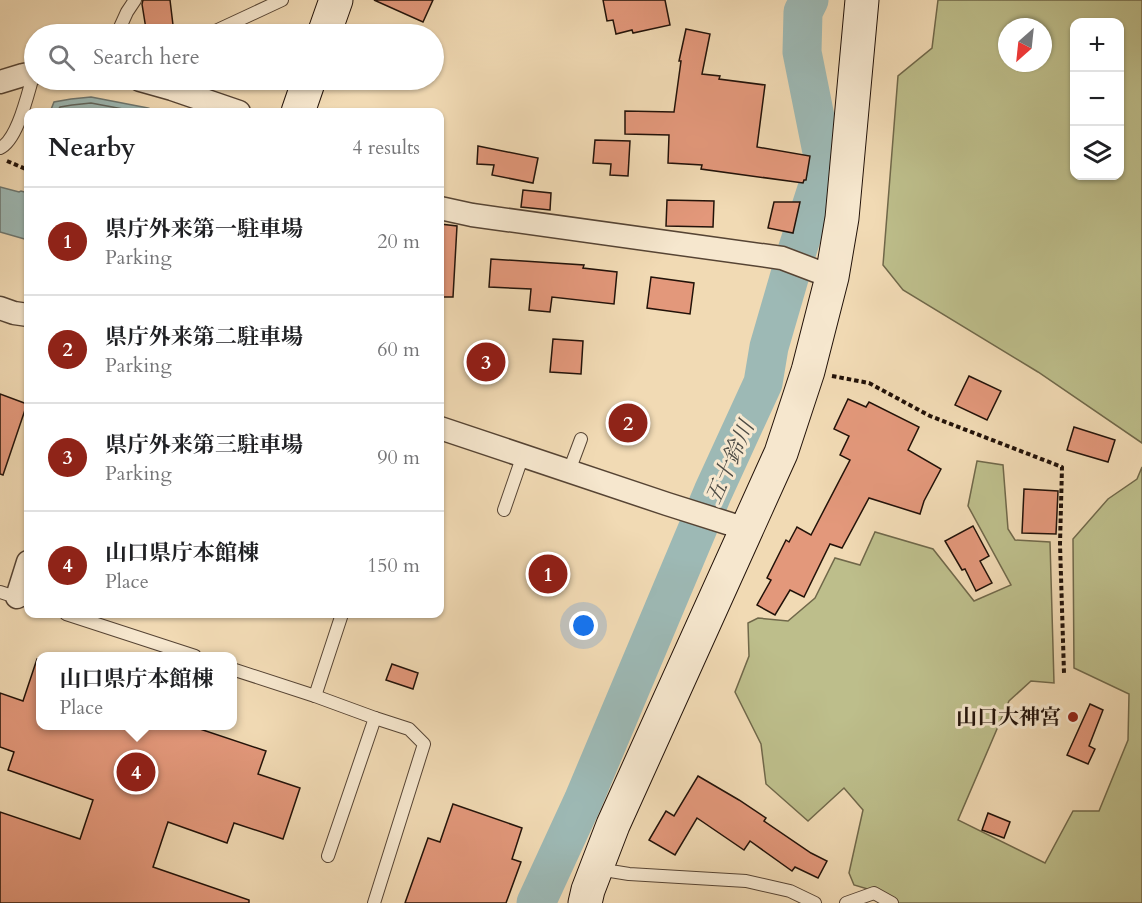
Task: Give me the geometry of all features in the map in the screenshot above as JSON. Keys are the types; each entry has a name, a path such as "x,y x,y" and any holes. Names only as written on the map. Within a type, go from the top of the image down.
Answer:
{"street":[{"path":"328,24 336,0"},
{"path":"585,903 613,825 781,453 808,370 823,273 842,218 862,0"},
{"path":"0,82 24,75"},
{"path":"178,90 228,108"},
{"path":"299,108 306,90"},
{"path":"444,209 472,215 782,258 823,273"},
{"path":"0,308 24,314"},
{"path":"444,429 746,529"},
{"path":"15,597 24,573"}],"lane":[{"path":"122,24 135,0"},
{"path":"230,24 282,0"},
{"path":"0,148 7,145 19,122 29,90"},
{"path":"569,471 581,439"},
{"path":"504,510 523,455"},
{"path":"78,618 180,652"},
{"path":"315,696 341,618"},
{"path":"237,671 409,729 424,744 374,903"},
{"path":"328,856 375,718"},
{"path":"596,869 629,874 746,881 790,891 815,903"},
{"path":"846,903 873,893 892,903"}],"path":[{"path":"0,158 24,168"},
{"path":"808,370 869,383 930,416 1062,467 1060,544 1064,673"}],"green space":[{"path":"938,0 1142,0 1142,443 1038,372 903,290 883,265 898,76 932,48"},
{"path":"977,461 1003,465 1008,529 1015,540 1050,542 1054,683 1031,681 1009,701 958,820 1045,863 1073,811 1099,811 1128,740 1129,694 1074,668 1073,539 1108,499 1137,479 1142,467 1142,903 896,903 891,896 854,885 849,873 863,810 844,788 808,821 766,784 761,744 735,692 749,656 748,623 758,618 788,621 815,598 835,558 860,565 875,532 933,549 974,601 1011,585 968,506"}],"water":[{"path":"91,97 148,108 52,108 54,102"},
{"path":"0,187 24,192 24,239 0,232"}],"building":[{"path":"143,0 170,0 173,24 145,24"},
{"path":"374,0 433,0 423,22"},
{"path":"603,0 665,0 670,25 633,33 632,30 616,34 613,20 607,21"},
{"path":"686,29 710,34 702,74 720,76 719,79 765,85 757,147 810,156 806,180 803,183 701,169 702,165 668,163 669,135 625,134 625,111 674,112 681,61 679,61"},
{"path":"595,140 630,141 628,176 610,175 611,164 593,163"},
{"path":"478,146 538,158 533,183 492,175 494,165 477,164"},
{"path":"523,190 551,193 550,210 521,207"},
{"path":"667,200 714,201 713,227 666,226"},
{"path":"774,202 800,202 793,233 768,228"},
{"path":"444,224 457,226 453,297 444,297"},
{"path":"491,259 584,265 583,268 617,272 614,304 552,297 550,312 529,310 531,289 489,287"},
{"path":"651,277 694,283 690,314 647,308"},
{"path":"553,339 583,341 581,374 550,372"},
{"path":"969,376 1001,391 987,420 955,405"},
{"path":"0,394 24,403 24,413 3,475 0,474"},
{"path":"848,399 866,407 869,402 919,427 908,450 941,469 924,501 920,514 869,498 842,548 830,544 804,597 790,590 775,615 757,605 771,580 767,578 786,540 789,542 797,527 811,535 850,460 840,455 849,436 834,429"},
{"path":"1074,427 1115,440 1108,462 1067,450"},
{"path":"1024,489 1058,491 1056,534 1022,533"},
{"path":"973,526 989,556 980,561 992,583 976,591 965,569 962,570 945,541"},
{"path":"36,662 36,730 203,730 266,751 258,774 300,788 283,839 234,823 227,843 168,822 153,867 249,900 249,903 0,903 0,812 80,839 93,800 8,770 14,752 0,747 0,693 23,701"},
{"path":"392,664 418,673 413,689 386,680"},
{"path":"1090,704 1103,710 1089,746 1095,749 1088,764 1067,755"},
{"path":"698,776 739,800 766,818 764,821 811,853 827,861 818,878 795,867 792,871 750,841 744,850 697,818 675,855 649,840 666,811 674,816"},
{"path":"453,804 522,828 512,859 521,862 506,903 405,903 428,838 440,842"},
{"path":"988,813 1010,822 1004,838 982,830"}],"waterway":[{"name":"五十鈴川","path":"536,903 583,801 713,492 763,383 769,347 822,173 822,152 802,52 803,12 809,0"}],"place":[{"name":"県庁外来第三駐車場","path":"486,362"},
{"name":"県庁外来第二駐車場","path":"628,423"},
{"name":"県庁外来第一駐車場","path":"548,574"},
{"name":"山口大神宮","path":"1073,717"},
{"name":"山口県庁本館棟","path":"136,772"}]}
